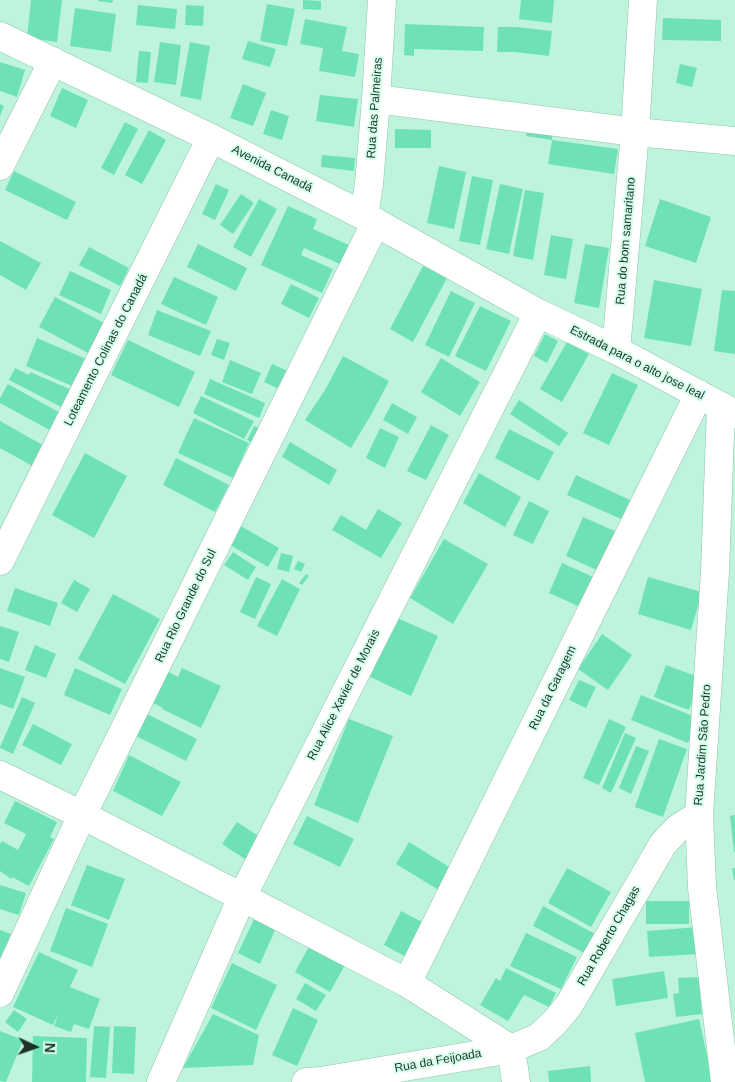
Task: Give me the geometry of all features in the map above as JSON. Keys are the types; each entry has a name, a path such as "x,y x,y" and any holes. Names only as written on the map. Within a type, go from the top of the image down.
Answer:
{"street":[{"name":"Rua das Palmeiras","path":"370,219 369,184 382,0"},
{"path":"636,132 643,0"},
{"name":"Avenida Canadá","path":"0,36 211,138 370,219 538,313"},
{"path":"0,166 53,61"},
{"path":"376,99 636,132 735,140"},
{"name":"Rua do bom samaritano","path":"616,350 636,132"},
{"name":"Loteamento Colinas do Canadá","path":"0,561 211,138"},
{"name":"Rua Rio Grande do Sul","path":"0,993 82,815 370,219"},
{"name":"Estrada para o alto jose leal","path":"538,313 616,350 718,405"},
{"name":"Rua Alice Xavier de Morais","path":"161,1082 242,896 538,313"},
{"name":"Rua Jardim São Pedro","path":"718,405 715,571 699,815 702,887 725,1082"},
{"name":"Rua da Garagem","path":"407,983 718,405"},
{"path":"0,775 242,896 407,983 511,1049 516,1082"},
{"name":"Rua Roberto Chagas","path":"511,1049 539,1037 569,1005 663,844 677,829 699,815"},
{"name":"Rua da Feijoada","path":"316,1082 511,1049"}],"building":[{"path":"31,0 62,0 57,42 27,38"},
{"path":"98,0 113,0 112,3"},
{"path":"303,0 321,1 321,10 303,9"},
{"path":"521,0 554,0 552,23 519,19"},
{"path":"267,4 295,9 287,46 260,41"},
{"path":"138,5 177,9 175,29 136,25"},
{"path":"186,5 204,6 203,26 185,25"},
{"path":"75,8 116,14 111,52 70,46"},
{"path":"663,18 721,20 721,41 662,40"},
{"path":"305,19 347,27 342,51 359,54 355,77 319,71 323,48 300,44"},
{"path":"405,24 484,27 483,51 414,49 414,56 404,55"},
{"path":"498,27 552,31 549,56 497,52"},
{"path":"248,41 276,49 270,67 242,59"},
{"path":"160,42 181,45 176,85 154,82"},
{"path":"190,42 210,46 201,100 180,96"},
{"path":"139,51 151,52 148,83 136,82"},
{"path":"0,62 25,70 17,97 0,91"},
{"path":"680,64 697,68 692,87 676,83"},
{"path":"243,84 266,93 253,126 230,118"},
{"path":"62,88 88,100 76,128 50,116"},
{"path":"320,95 358,99 354,127 316,121"},
{"path":"0,104 4,106 0,116"},
{"path":"271,110 289,116 282,140 263,134"},
{"path":"125,122 138,129 114,175 101,168"},
{"path":"527,126 553,129 552,140 526,136"},
{"path":"395,129 431,130 431,148 395,148"},
{"path":"149,130 166,140 142,184 125,175"},
{"path":"552,140 618,149 614,174 548,164"},
{"path":"322,155 355,158 354,171 321,167"},
{"path":"439,166 466,172 454,229 427,223"},
{"path":"14,171 76,202 67,220 5,190"},
{"path":"472,176 493,180 480,245 459,241"},
{"path":"216,184 229,190 215,220 202,214"},
{"path":"500,184 523,189 509,254 486,249"},
{"path":"525,190 544,193 533,260 513,256"},
{"path":"241,194 254,203 233,234 220,225"},
{"path":"259,199 277,209 251,257 233,247"},
{"path":"660,199 711,217 696,263 645,246"},
{"path":"288,206 317,219 313,229 349,245 340,264 304,248 301,255 333,269 322,293 261,265"},
{"path":"551,235 573,239 566,279 544,275"},
{"path":"0,241 41,263 26,290 0,275"},
{"path":"198,244 247,268 236,291 187,267"},
{"path":"585,244 609,248 599,308 574,303"},
{"path":"89,247 129,268 120,286 79,265"},
{"path":"423,266 447,278 413,342 390,329"},
{"path":"70,271 111,290 101,314 59,295"},
{"path":"174,277 218,297 206,325 161,304"},
{"path":"654,280 702,289 691,346 644,338"},
{"path":"291,284 319,298 309,318 281,304"},
{"path":"722,290 735,291 735,354 714,351"},
{"path":"451,291 475,303 449,357 425,345"},
{"path":"55,297 106,324 90,354 39,327"},
{"path":"480,306 511,321 486,371 455,356"},
{"path":"157,310 211,331 200,356 148,335"},
{"path":"545,334 558,341 547,363 534,356"},
{"path":"37,338 91,361 79,389 26,366"},
{"path":"217,339 230,343 224,360 211,355"},
{"path":"128,340 195,372 179,407 111,375"},
{"path":"567,342 589,354 562,402 540,389"},
{"path":"343,356 389,381 351,448 305,420 325,390"},
{"path":"441,358 480,382 460,416 421,392"},
{"path":"230,360 261,373 252,394 222,382"},
{"path":"272,364 288,371 281,390 264,382"},
{"path":"15,368 29,375 30,372 79,393 69,411 9,380"},
{"path":"612,373 638,385 609,445 583,433"},
{"path":"210,379 265,403 259,418 204,394"},
{"path":"8,384 64,415 55,433 0,403 0,398"},
{"path":"201,396 254,421 244,439 193,413"},
{"path":"519,400 568,433 559,446 510,414"},
{"path":"392,403 417,417 408,434 383,420"},
{"path":"194,418 249,443 233,478 178,453"},
{"path":"0,421 48,448 36,468 0,448"},
{"path":"431,425 449,435 426,480 407,471"},
{"path":"254,426 262,429 255,444 247,440"},
{"path":"380,428 399,437 385,468 366,458"},
{"path":"509,429 554,452 539,481 495,458"},
{"path":"290,442 337,470 329,485 282,457"},
{"path":"85,453 127,476 94,538 52,515"},
{"path":"176,458 229,485 215,512 163,485"},
{"path":"479,473 521,497 505,527 463,503"},
{"path":"576,475 630,500 621,519 567,495"},
{"path":"529,501 549,511 533,544 513,535"},
{"path":"378,509 402,523 381,558 332,530 341,515 366,530"},
{"path":"583,517 619,533 601,572 566,556"},
{"path":"239,525 279,548 268,567 228,544"},
{"path":"444,539 488,564 453,624 410,598"},
{"path":"233,552 256,567 248,580 224,565"},
{"path":"281,553 293,556 289,572 277,569"},
{"path":"298,561 305,564 301,572 294,569"},
{"path":"562,563 600,580 587,610 549,593"},
{"path":"306,574 309,576 302,585 299,583"},
{"path":"256,577 271,584 255,619 240,612"},
{"path":"648,577 702,592 691,630 638,614"},
{"path":"282,579 300,589 277,636 257,626"},
{"path":"74,580 90,589 77,612 61,603"},
{"path":"15,588 58,603 50,626 7,611"},
{"path":"113,594 160,619 125,684 78,659"},
{"path":"397,618 438,636 411,696 370,677"},
{"path":"0,626 19,632 9,662 0,659"},
{"path":"602,634 632,655 608,690 578,669"},
{"path":"35,645 56,654 46,678 25,670"},
{"path":"666,665 701,678 689,710 654,697"},
{"path":"0,668 25,677 13,709 0,704"},
{"path":"75,668 122,689 110,715 64,695"},
{"path":"182,668 221,686 201,728 151,702 167,671 178,677"},
{"path":"579,680 596,687 586,708 569,700"},
{"path":"641,695 698,718 688,743 631,720"},
{"path":"22,697 35,703 13,754 0,747"},
{"path":"143,712 197,739 186,761 132,734"},
{"path":"349,719 393,736 358,823 314,805"},
{"path":"609,719 626,727 599,785 583,778"},
{"path":"33,724 72,744 61,765 22,745"},
{"path":"625,733 636,738 611,793 602,788"},
{"path":"659,739 687,749 663,817 635,807"},
{"path":"636,746 649,751 631,794 619,788"},
{"path":"129,755 181,782 162,816 113,791"},
{"path":"15,801 57,822 50,837 54,839 29,886 12,877 11,879 0,871 0,844 2,841 18,850 26,834 4,823"},
{"path":"735,815 735,852 734,852 730,816"},
{"path":"307,816 354,839 340,867 293,844"},
{"path":"237,822 263,839 248,861 222,844"},
{"path":"409,842 454,870 442,892 396,864"},
{"path":"87,865 125,879 109,920 71,905"},
{"path":"567,868 611,892 591,927 548,903"},
{"path":"732,868 735,868 735,880 734,880"},
{"path":"0,885 26,893 19,915 0,909"},
{"path":"646,901 689,901 689,924 646,924"},
{"path":"543,906 599,936 588,955 533,926"},
{"path":"66,908 108,924 92,967 50,951"},
{"path":"401,911 426,924 408,958 384,945"},
{"path":"255,917 276,928 260,964 238,953"},
{"path":"698,927 699,954 649,957 647,931"},
{"path":"0,930 11,934 0,959"},
{"path":"526,933 577,957 561,989 510,966"},
{"path":"311,943 346,963 330,992 295,972"},
{"path":"39,952 78,970 70,987 100,999 89,1029 74,1024 71,1032 54,1026 59,1012 53,1025 13,1007"},
{"path":"232,963 277,985 256,1030 211,1008"},
{"path":"506,968 556,993 549,1007 524,995 508,1021 480,1005 496,978 500,981"},
{"path":"664,971 668,998 616,1006 612,979"},
{"path":"699,977 702,1014 676,1017 673,994 679,993 678,978"},
{"path":"305,983 326,995 316,1011 296,999"},
{"path":"293,1008 318,1020 297,1066 272,1055"},
{"path":"14,1010 27,1019 18,1032 5,1022"},
{"path":"213,1014 259,1035 253,1065 183,1068"},
{"path":"699,1019 713,1082 645,1082 635,1033"},
{"path":"94,1026 110,1027 106,1078 90,1077"},
{"path":"114,1026 136,1027 134,1074 112,1073"},
{"path":"0,1031 23,1040 6,1082 0,1081"},
{"path":"33,1036 87,1038 86,1082 32,1082"},
{"path":"590,1066 591,1082 549,1082 548,1071"}]}
